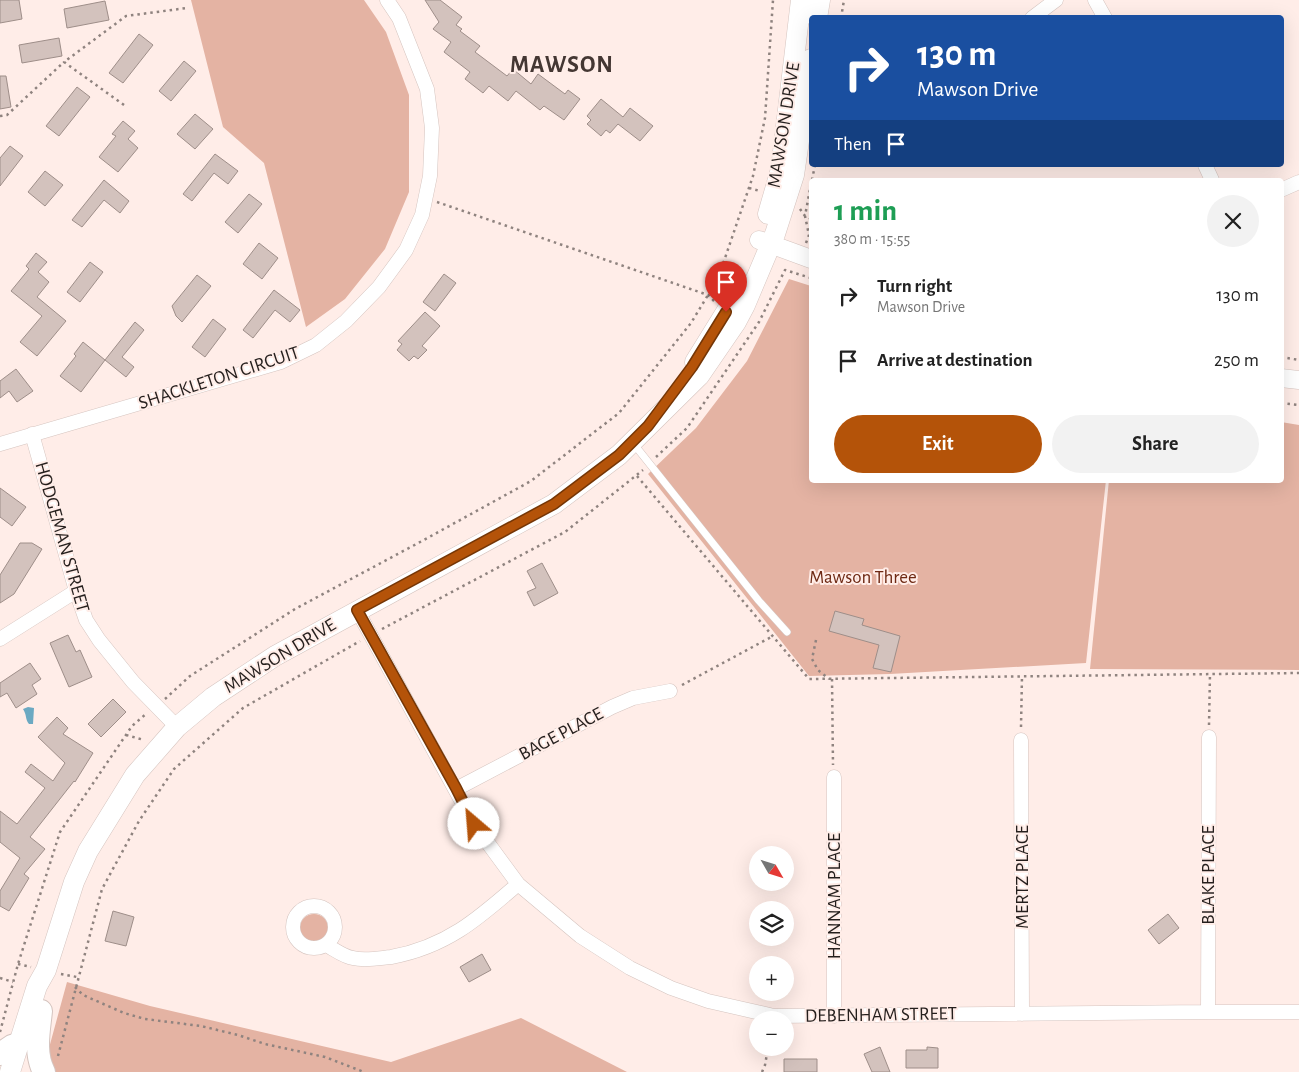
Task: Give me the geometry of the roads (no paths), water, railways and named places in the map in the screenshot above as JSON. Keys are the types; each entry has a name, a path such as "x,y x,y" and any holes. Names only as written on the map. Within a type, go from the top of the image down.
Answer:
{"main road":[{"name":"MAWSON DRIVE","path":"767,237 780,169 801,0"},
{"path":"818,15 820,0"},
{"name":"MAWSON DRIVE","path":"10,1072 6,1044 46,970 74,882 88,851 135,774 177,727 213,697 275,656 554,504 619,455 699,376 721,346 745,305 767,237 794,175 809,73"},
{"name":"MAWSON DRIVE","path":"23,1072 46,990 46,970"},
{"path":"40,1011 38,1049 40,1065 51,1064"}],"street":[{"name":"SHACKLETON CIRCUIT","path":"0,444 281,362 316,345 346,322 379,287 406,250 422,215 430,176 432,128 427,89 399,18 387,0"},
{"path":"1036,15 1056,0"},
{"path":"1095,0 1103,15"},
{"path":"1284,189 1299,182"},
{"path":"767,237 809,242"},
{"path":"767,237 809,258"},
{"path":"1284,378 1299,380"},
{"name":"HODGEMAN STREET","path":"32,434 76,591 86,620 98,640 133,682 177,727"},
{"path":"0,639 76,591"},
{"name":"DEBENHAM STREET","path":"357,610 474,824 518,884 580,936 630,968 671,988 708,1001 774,1016 1299,1012"},
{"name":"BAGE PLACE","path":"456,788 612,707 633,698 670,691"},
{"name":"BLAKE PLACE","path":"1208,1012 1209,737"},
{"name":"MERTZ PLACE","path":"1021,740 1022,1014"},
{"name":"HANNAM PLACE","path":"834,777 834,1016"},
{"path":"326,944 352,958 380,958 412,953 448,938 478,919 518,884"}],"lane":[{"path":"632,443 759,601 787,632"}],"water":[{"path":"28,707 34,708 33,724 29,724 23,709"}],"district":[{"name":"MAWSON","path":"562,65"}],"park label":[{"name":"Mawson Three","path":"863,577"}]}
